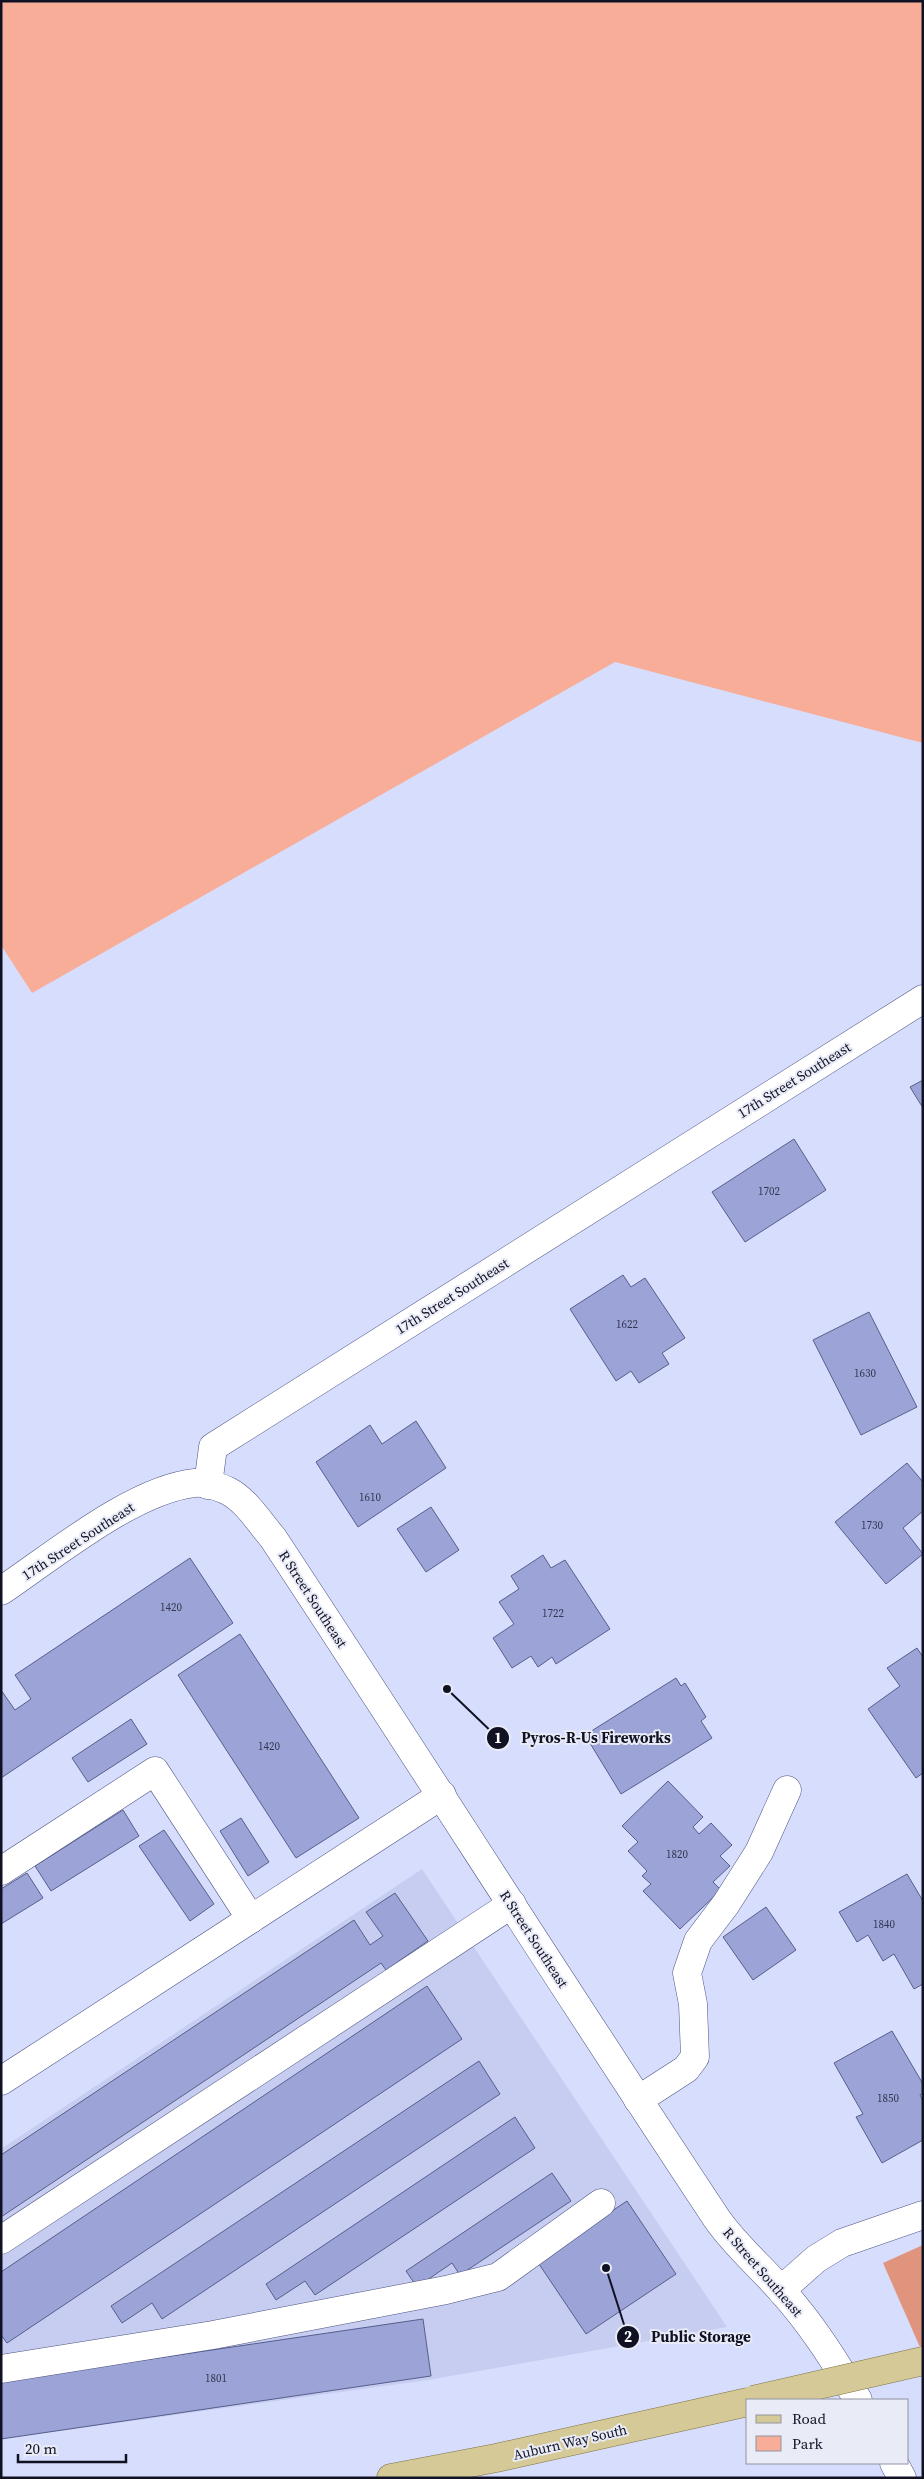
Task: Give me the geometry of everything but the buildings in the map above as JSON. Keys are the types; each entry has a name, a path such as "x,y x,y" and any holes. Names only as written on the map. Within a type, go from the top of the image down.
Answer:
{"main road":[{"name":"Auburn Way South","path":"757,2399 923,2361"},
{"name":"Auburn Way South","path":"391,2478 496,2458 744,2402"}],"street":[{"name":"17th Street Southeast","path":"1,1591 122,1510 155,1494 178,1486 197,1483 208,1485 213,1447 923,999"},
{"name":"R Street Southeast","path":"208,1485 228,1491 240,1499 273,1538 727,2234 781,2290 826,2348 857,2399"},
{"path":"1,1870 155,1771 251,1919"},
{"path":"638,2100 686,2068 695,2057 693,2004 687,1973 698,1941 726,1904 759,1852 787,1790"},
{"path":"1,2081 442,1795"},
{"path":"1,2240 512,1904"},
{"path":"1,2370 213,2335 446,2290 498,2277 601,2203"},
{"path":"781,2290 816,2259 842,2243 923,2215"},
{"path":"895,2464 902,2478"}],"shaded area":[{"path":"422,1869 727,2327 428,2380 1,2439 1,2149"},
{"path":"923,2245 923,2354 883,2263"}],"green space":[{"path":"1,1 923,1 923,743 615,662 32,993 1,945"}],"place":[{"name":"Pyros-R-Us Fireworks","path":"447,1689"},
{"name":"Public Storage","path":"606,2268"}]}
